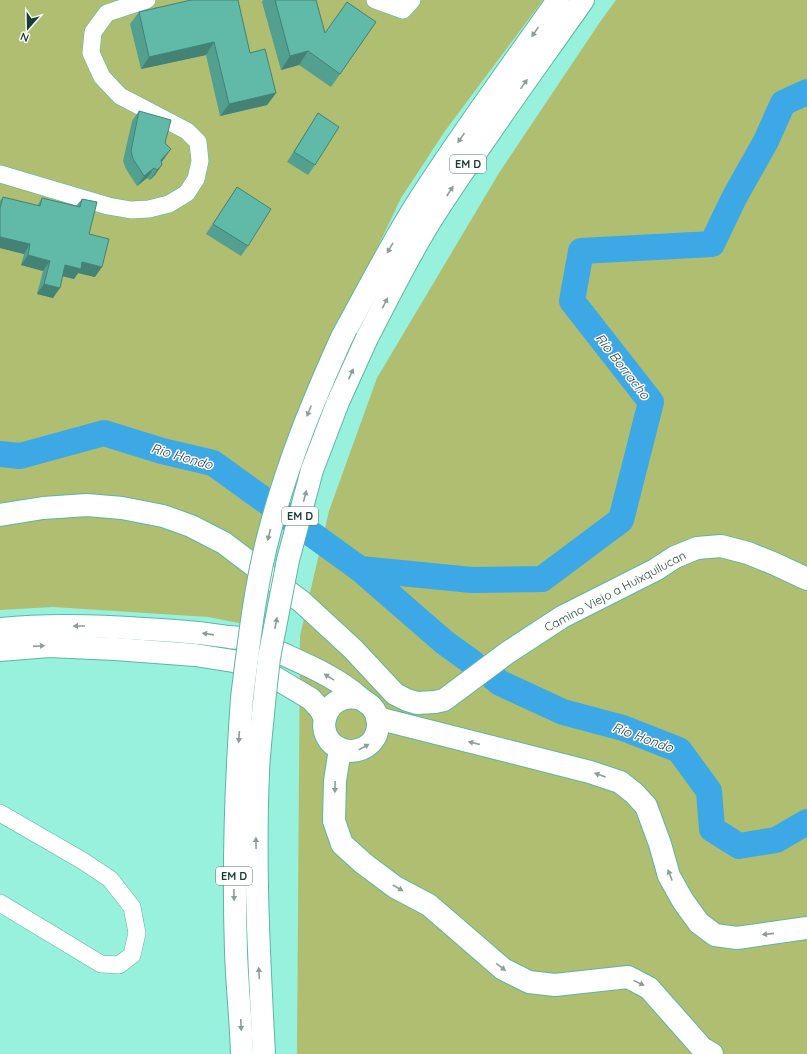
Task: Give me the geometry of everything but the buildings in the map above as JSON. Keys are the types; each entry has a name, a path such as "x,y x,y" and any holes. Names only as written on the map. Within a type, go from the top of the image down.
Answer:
{"main road":[{"name":"EM D","path":"242,1054 234,891 235,832 242,698 262,563 270,530 301,433 342,337 390,249 418,202 453,149 558,0"},
{"name":"EM D","path":"264,1054 258,954 256,833 258,771 269,658 288,560 312,470 338,402 367,338 404,266 434,216 474,155 583,0"},
{"name":"Camino Viejo a Huixquilucan","path":"0,515 43,508 87,505 122,508 163,516 191,526 224,543 302,602 352,649 395,694 417,703 444,700 507,653 562,617 655,570 675,557 697,548 721,546 748,553 807,579"},
{"path":"0,629 39,626 126,627 196,632 252,640 319,671 352,691 372,707 377,718 378,725 377,731 371,743 359,750 346,751 335,746 327,736 325,730 325,718 329,709 341,699 351,697 361,699"},
{"path":"0,650 49,646 107,648 195,655 233,661 259,668 311,699 320,709 325,718"},
{"path":"377,718 590,772 620,782 634,793 646,806 660,844 669,876 683,901 699,922 715,934 737,938 807,928"},
{"path":"340,749 335,781 334,821 342,844 363,863 395,887 429,905 503,969 529,982 555,985 628,977 649,988 702,1048 712,1054"}],"street":[{"path":"0,174 108,206 131,210 149,209 169,204 186,193 196,179 200,161 198,142 187,131 120,96 102,77 90,53 93,32 107,13 147,0"},
{"path":"375,0 403,10 412,0"},
{"path":"0,813 3,813 110,879 132,907 137,933 132,955 119,965 101,964 0,904"}],"green space":[{"path":"0,0 543,0 445,131 401,198 360,284 244,624 208,617 53,607 0,610"},
{"path":"616,0 807,0 807,1054 297,1054 300,636 329,511 377,378 499,173"}],"waterway":[{"name":"Río Borracho","path":"360,569 472,580 542,579 621,520 651,402 572,301 581,251 712,244 734,198 766,141 783,103 807,92"},
{"name":"Rio Hondo","path":"0,454 20,456 104,433 162,451 213,463 360,569 444,642 473,663"},
{"name":"Río Hondo","path":"494,678 500,683 563,712 623,728 679,750 709,791 712,829 739,846 776,840 807,822"}]}
